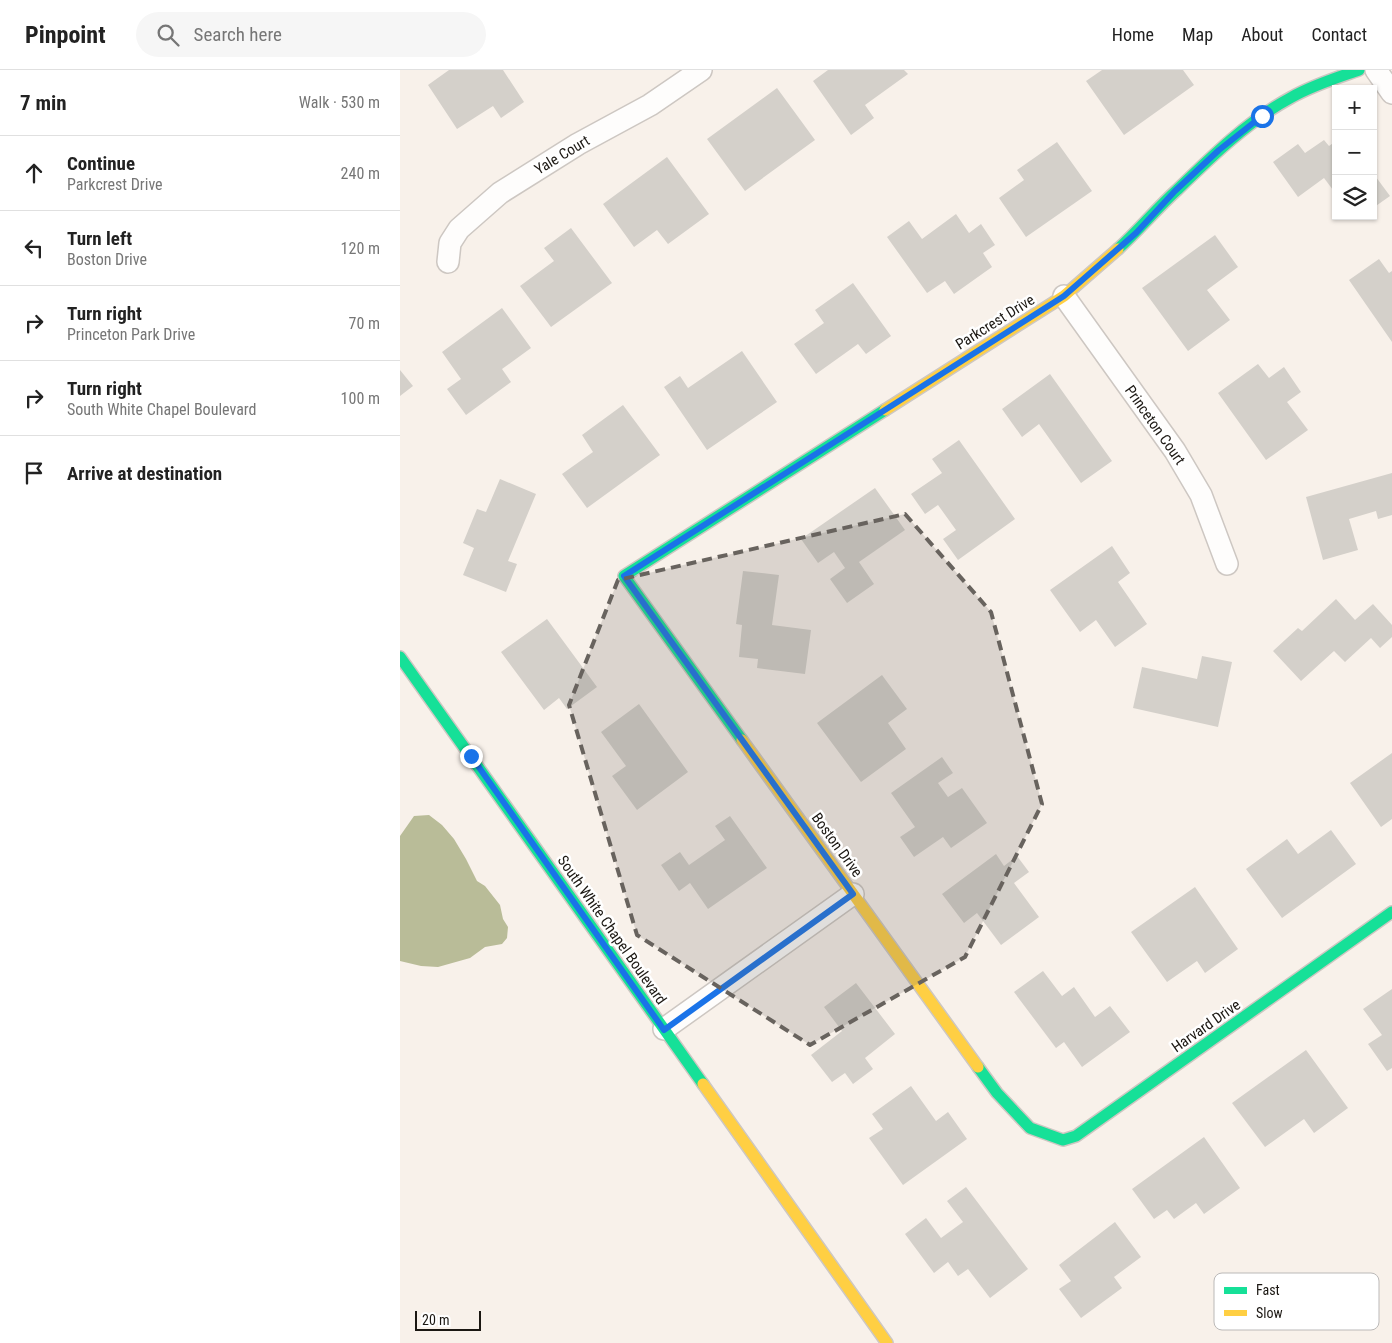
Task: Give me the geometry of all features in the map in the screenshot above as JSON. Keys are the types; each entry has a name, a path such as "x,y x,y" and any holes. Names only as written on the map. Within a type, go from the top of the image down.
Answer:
{"street":[{"name":"Yale Court","path":"448,262 450,243 459,229 500,193 578,144 650,105 701,70"},
{"name":"Parkcrest Drive","path":"624,576 1064,296 1136,233 1175,191 1212,156 1262,116 1292,97 1329,80 1359,70"},
{"path":"1376,70 1392,93"},
{"name":"Princeton Court","path":"1064,296 1175,451 1201,495 1227,564"},
{"name":"Boston Drive","path":"624,576 996,1093 1030,1128"},
{"name":"South White Chapel Boulevard","path":"400,657 887,1343"},
{"path":"664,1030 853,894"},
{"name":"Harvard Drive","path":"1030,1128 1063,1140 1076,1136 1392,912"}],"highlighted area":[{"path":"905,514 991,612 1042,804 965,957 810,1045 637,935 569,705 618,580"}],"shaded area":[{"path":"429,815 442,825 454,839 477,881 485,886 500,905 503,919 508,927 507,938 502,944 485,947 470,958 438,967 421,966 400,961 400,836 414,816"}],"building":[{"path":"449,70 503,70 524,102 501,118 493,106 457,129 428,85"},
{"path":"828,70 904,70 908,74 865,105 874,118 851,135 813,81"},
{"path":"1102,70 1183,70 1194,85 1124,135 1086,81"},
{"path":"777,88 815,140 745,191 707,139"},
{"path":"1324,140 1329,146 1332,144 1332,189 1324,178 1298,197 1273,162 1298,144 1305,153"},
{"path":"1057,142 1092,191 1026,237 999,198 1024,180 1017,170"},
{"path":"667,157 709,214 668,244 657,230 634,247 603,204"},
{"path":"1377,178 1390,196 1377,205"},
{"path":"956,214 969,233 981,224 995,245 983,253 992,267 954,294 945,281 927,293 887,237 909,221 922,239"},
{"path":"571,228 612,283 551,327 520,286 554,261 544,248"},
{"path":"1215,235 1238,267 1207,290 1230,320 1188,351 1142,288"},
{"path":"1379,259 1389,273 1392,271 1392,342 1349,280"},
{"path":"853,283 891,336 866,354 858,344 816,374 794,344 824,323 815,310"},
{"path":"502,308 531,348 502,369 511,382 466,415 447,389 461,379 442,352"},
{"path":"742,351 777,402 707,450 664,387 680,376 688,388"},
{"path":"1258,364 1269,378 1284,367 1301,392 1287,402 1308,430 1266,460 1218,393"},
{"path":"400,370 413,386 400,396"},
{"path":"1050,374 1112,461 1081,483 1039,424 1022,437 1002,409"},
{"path":"623,405 660,455 587,508 562,474 593,452 582,435"},
{"path":"959,440 1015,519 958,560 943,539 956,530 938,505 925,514 911,494 942,473 932,459"},
{"path":"1392,473 1392,515 1378,519 1376,511 1349,519 1358,550 1323,560 1306,497"},
{"path":"500,479 536,494 508,561 517,564 506,592 463,575 474,548 463,543 477,509 486,512"},
{"path":"875,488 905,530 859,562 874,584 847,603 830,579 845,568 834,552 818,563 801,539"},
{"path":"1112,546 1130,573 1118,582 1147,624 1115,647 1096,620 1080,632 1050,590"},
{"path":"743,571 779,575 772,625 811,630 805,674 757,668 758,659 739,657 742,625 736,624"},
{"path":"1336,599 1355,620 1373,604 1392,625 1392,637 1380,648 1371,638 1345,662 1334,651 1301,681 1273,651 1298,628 1302,631"},
{"path":"547,619 597,687 567,709 559,698 544,710 501,652"},
{"path":"1202,656 1232,662 1218,727 1133,708 1142,667 1197,679"},
{"path":"882,675 907,709 888,723 906,749 861,782 817,723"},
{"path":"639,704 688,772 637,810 612,776 626,766 601,732"},
{"path":"1392,753 1392,819 1381,827 1350,783"},
{"path":"942,757 953,773 938,783 948,797 962,788 987,823 951,848 943,837 914,857 900,837 915,827 891,793"},
{"path":"730,816 767,868 708,909 690,883 679,891 661,865 680,852 689,865 725,840 715,826"},
{"path":"1331,830 1356,864 1282,918 1246,869 1287,839 1298,854"},
{"path":"996,854 1004,866 1017,856 1029,872 1014,883 1039,917 1001,945 977,913 964,923 942,894"},
{"path":"1195,887 1238,949 1205,973 1197,961 1167,982 1131,932"},
{"path":"1043,971 1062,996 1074,987 1095,1017 1110,1006 1130,1032 1082,1067 1064,1042 1056,1048 1014,992"},
{"path":"856,983 895,1034 865,1058 873,1069 853,1084 845,1073 832,1082 811,1055 842,1031 824,1007"},
{"path":"1392,989 1392,1068 1387,1071 1368,1044 1382,1035 1363,1009"},
{"path":"1306,1050 1348,1108 1314,1133 1304,1119 1265,1147 1232,1103"},
{"path":"911,1086 936,1121 948,1112 967,1139 903,1185 869,1138 883,1129 872,1114"},
{"path":"1204,1137 1240,1188 1204,1214 1196,1203 1174,1219 1167,1210 1154,1219 1132,1189"},
{"path":"966,1187 1028,1269 990,1298 968,1269 958,1276 948,1262 934,1273 905,1234 926,1218 941,1238 963,1222 947,1201"},
{"path":"1115,1222 1141,1257 1114,1277 1122,1288 1081,1318 1059,1289 1071,1281 1059,1265"}],"traffic: fast":[{"path":"1118,249 1204,164 1261,116 1308,89 1359,70"},
{"path":"742,740 624,576 885,410"},
{"path":"400,657 703,1084"},
{"path":"978,1067 997,1093 1030,1128 1063,1140 1076,1136 1392,912"}],"traffic: slow":[{"path":"885,410 1064,296 1118,249"},
{"path":"742,740 978,1067"},
{"path":"703,1084 887,1343"}],"route":[{"path":"471,756 664,1030 853,894 624,576 1064,296 1136,233 1175,191 1219,150 1262,116"}]}
